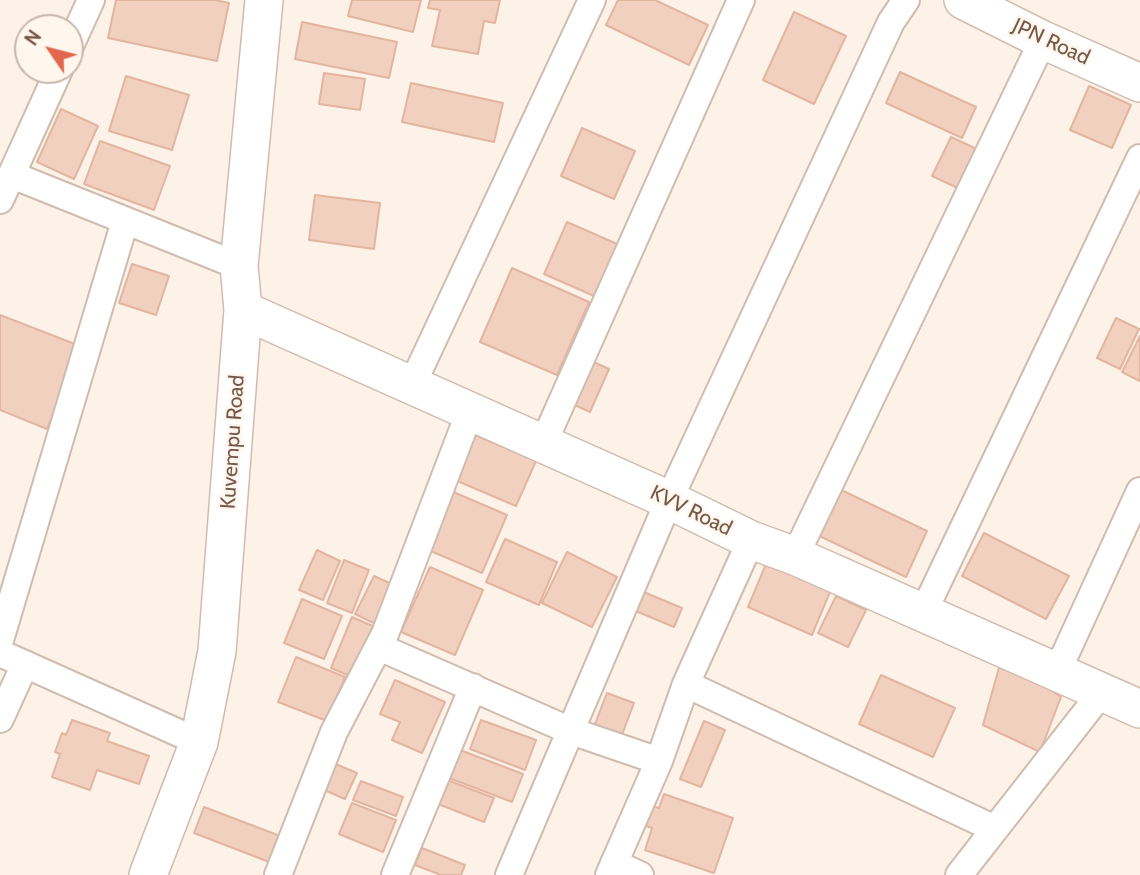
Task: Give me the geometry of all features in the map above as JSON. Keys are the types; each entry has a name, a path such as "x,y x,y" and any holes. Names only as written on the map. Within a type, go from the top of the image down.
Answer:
{"main road":[{"name":"Kuvempu Road","path":"148,875 199,742 218,652 243,310 239,267 264,0"},
{"name":"JPN Road","path":"963,0 1043,40 1140,83"},
{"name":"KVV Road","path":"243,310 669,500 751,540 795,556 1140,709"}],"street":[{"path":"412,385 592,0"},
{"path":"543,444 741,0"},
{"path":"509,875 669,500 891,22 906,0"},
{"path":"795,556 1043,40"},
{"path":"0,200 53,84"},
{"path":"923,613 1140,158"},
{"path":"12,175 239,267"},
{"path":"0,640 125,221"},
{"path":"278,875 334,732 379,647 470,411"},
{"path":"1057,672 1140,491"},
{"path":"640,875 612,869 659,761 686,684 751,540"},
{"path":"379,647 571,730 659,761"},
{"path":"0,653 199,742"},
{"path":"0,719 25,664"},
{"path":"686,684 995,829"},
{"path":"395,875 473,687"},
{"path":"959,875 1102,692"}],"building":[{"path":"116,0 215,0 229,3 217,61 108,38"},
{"path":"352,0 421,0 413,32 348,16"},
{"path":"430,0 500,0 495,23 484,21 478,54 432,46 440,10 428,8"},
{"path":"618,0 655,0 708,25 689,65 606,25"},
{"path":"794,12 846,36 814,104 763,80"},
{"path":"302,22 397,42 389,78 295,59"},
{"path":"900,72 976,107 962,138 886,103"},
{"path":"324,73 365,79 360,110 319,104"},
{"path":"126,76 189,95 172,150 109,131"},
{"path":"411,83 503,103 494,142 402,122"},
{"path":"1089,86 1131,105 1112,148 1070,130"},
{"path":"61,109 98,126 74,179 37,162"},
{"path":"582,128 635,151 614,199 561,176"},
{"path":"951,137 981,151 962,190 932,176"},
{"path":"100,141 170,166 154,210 84,184"},
{"path":"315,195 380,203 374,249 309,240"},
{"path":"567,222 624,247 601,299 544,274"},
{"path":"132,264 169,276 156,315 119,303"},
{"path":"512,268 589,302 557,375 480,342"},
{"path":"0,315 80,346 47,429 0,410"},
{"path":"1116,318 1139,329 1120,369 1097,358"},
{"path":"1140,336 1140,381 1122,372"},
{"path":"587,359 609,369 590,412 568,402"},
{"path":"475,435 536,461 516,506 455,480"},
{"path":"835,487 927,531 906,577 813,533"},
{"path":"451,491 507,515 482,573 426,549"},
{"path":"984,533 1069,576 1046,619 962,576"},
{"path":"505,539 557,562 539,605 486,582"},
{"path":"317,550 340,561 323,600 299,590"},
{"path":"567,552 617,577 592,627 542,603"},
{"path":"771,552 835,580 812,635 748,607"},
{"path":"344,560 369,570 352,613 327,603"},
{"path":"430,567 483,590 455,655 401,632"},
{"path":"374,576 396,586 378,625 355,614"},
{"path":"634,588 682,608 674,627 626,607"},
{"path":"836,596 866,610 848,647 818,633"},
{"path":"302,599 342,616 324,659 284,643"},
{"path":"352,617 382,630 359,680 331,668"},
{"path":"296,657 345,677 327,721 278,702"},
{"path":"1002,657 1061,697 1040,752 983,725"},
{"path":"881,675 955,708 933,757 859,724"},
{"path":"395,680 445,702 422,753 392,740 400,722 380,714"},
{"path":"607,693 634,703 620,740 593,729"},
{"path":"72,720 110,733 107,741 149,756 139,784 97,770 90,790 52,777 60,754 55,752 62,733 66,735"},
{"path":"481,720 536,740 525,770 470,749"},
{"path":"704,721 725,730 701,787 680,779"},
{"path":"460,750 523,774 512,802 449,778"},
{"path":"326,760 357,773 345,799 315,786"},
{"path":"447,780 494,798 484,822 438,804"},
{"path":"361,781 403,797 396,816 353,800"},
{"path":"664,794 733,818 714,873 645,850 652,828 643,825 650,805 659,808"},
{"path":"352,803 396,820 383,852 339,834"},
{"path":"204,807 288,839 277,865 194,833"},
{"path":"422,848 465,865 461,875 441,875 415,865"}]}
